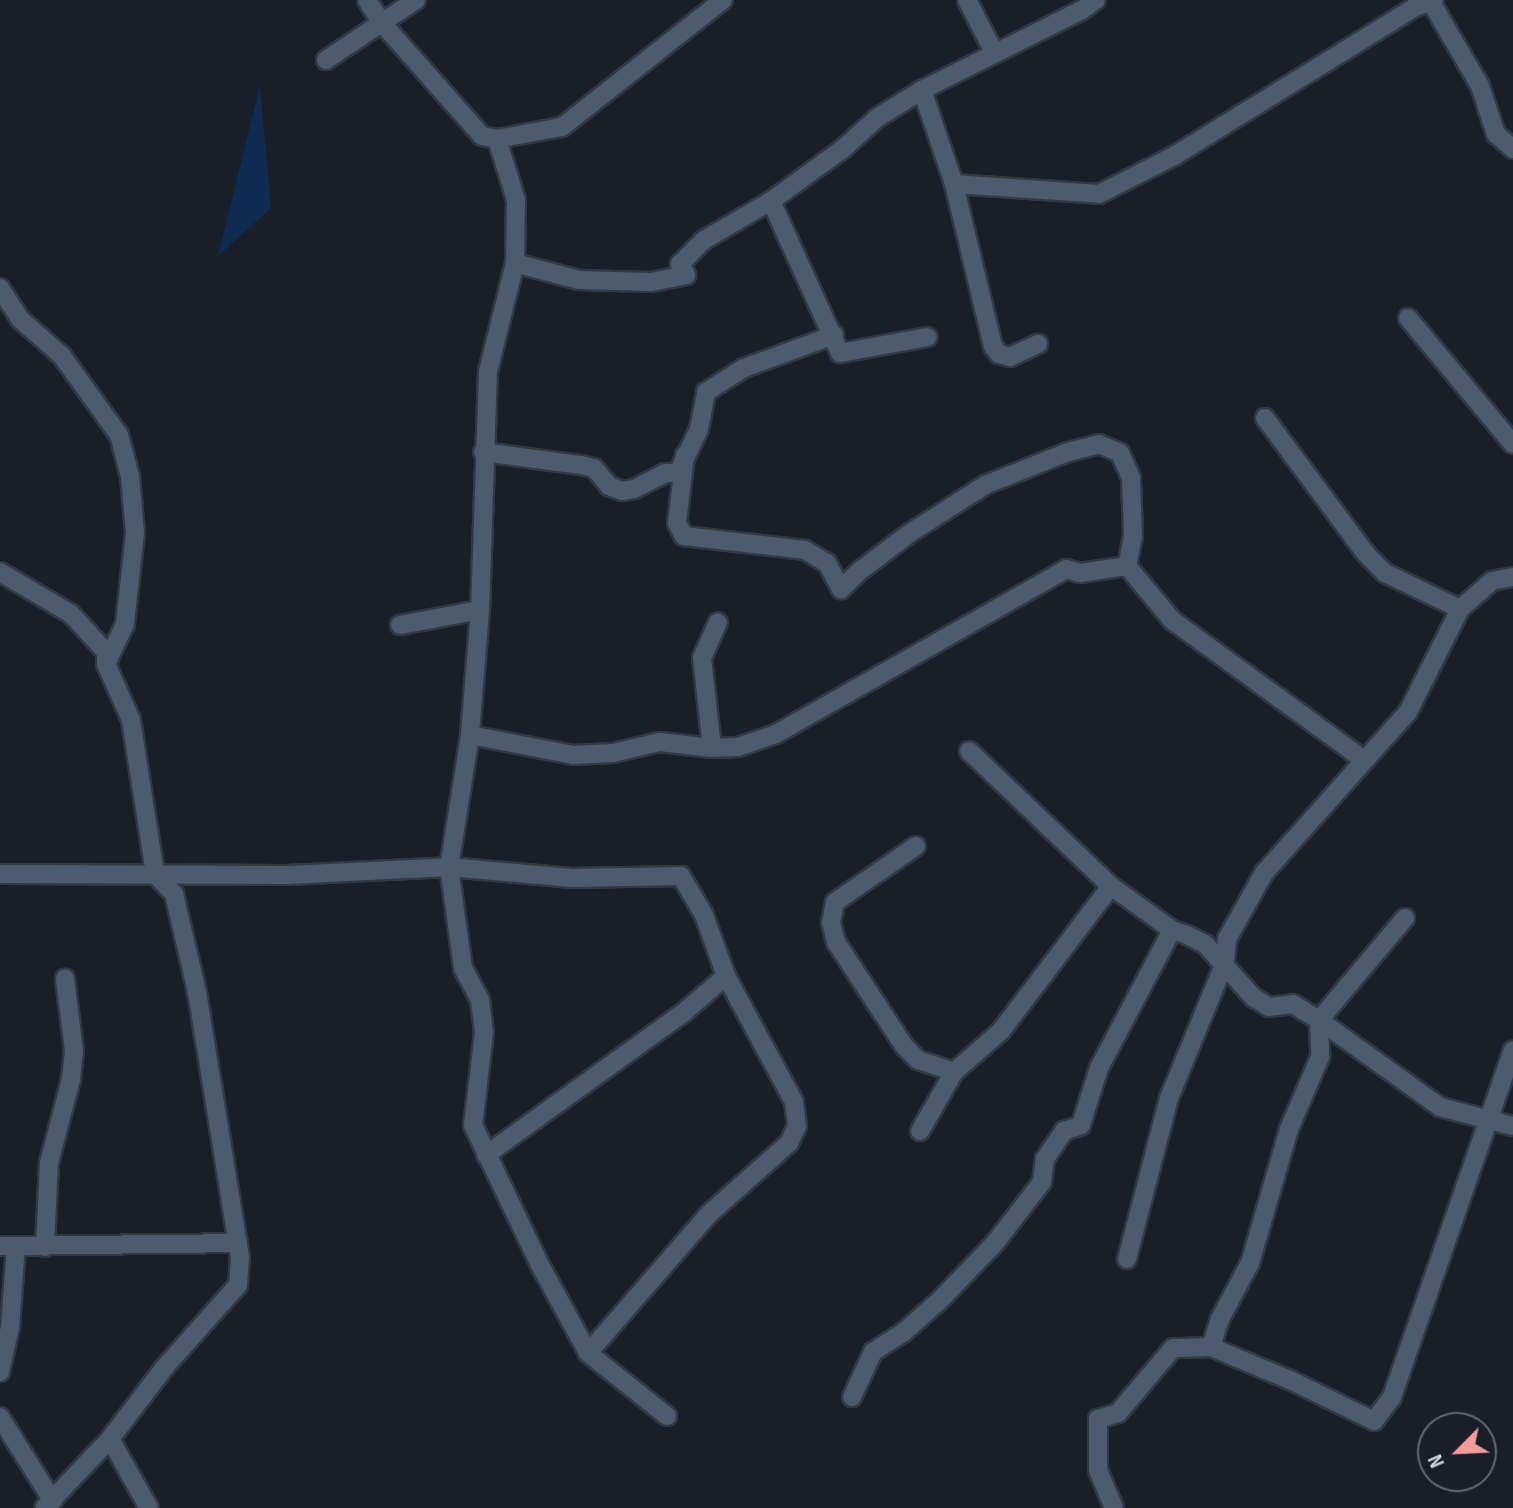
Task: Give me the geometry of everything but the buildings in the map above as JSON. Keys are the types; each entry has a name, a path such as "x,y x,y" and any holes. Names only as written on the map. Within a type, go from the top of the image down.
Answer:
{"street":[{"path":"367,0 382,23 482,136 497,139 562,127 723,0"},
{"path":"326,60 416,0"},
{"path":"967,0 994,52"},
{"path":"515,263 579,280 670,281 686,275 680,264 704,240 771,201 844,148 877,118 922,90 1082,10 1096,0"},
{"path":"954,184 1099,194 1174,156 1423,2 1480,86 1496,134 1513,149"},
{"path":"922,90 954,184 993,346 999,354 1010,357 1038,344"},
{"path":"497,139 516,200 515,263 488,371 480,610 470,735 449,867 463,968 480,1000 484,1032 473,1125 540,1265 588,1353 667,1416"},
{"path":"771,201 840,353 928,337"},
{"path":"0,288 20,319 62,356 119,435 130,476 135,533 125,624 106,664"},
{"path":"1408,318 1513,444"},
{"path":"483,452 594,468 609,486 622,491 634,489 665,473 678,473 699,429 706,392 744,368 834,335"},
{"path":"1265,418 1366,554 1385,573 1460,609"},
{"path":"685,455 677,523 684,536 805,550 827,563 841,589 910,533 985,485 1068,452 1099,444 1120,453 1131,478 1133,536 1127,566"},
{"path":"470,735 573,755 613,753 660,742 712,748 738,747 776,734 1066,569 1080,573 1127,566"},
{"path":"1127,566 1172,620 1364,760"},
{"path":"0,572 71,614 106,652 106,664 131,720 155,874 174,894 197,992 238,1243 238,1285 165,1367 110,1439 49,1504 0,1417"},
{"path":"1127,1259 1169,1098 1225,962 1227,939 1264,873 1408,712 1460,609 1492,581 1513,577"},
{"path":"400,625 480,610"},
{"path":"712,748 702,658 718,622"},
{"path":"969,751 1111,886 1172,930 1205,944 1225,962 1253,997 1269,1007 1293,1004 1440,1107 1513,1126"},
{"path":"916,846 835,902 831,922 836,942 904,1046 918,1060 954,1072"},
{"path":"0,874 288,875 449,867 572,878 675,873 690,887 726,976 794,1102 797,1126 789,1143 709,1214 588,1353"},
{"path":"920,1131 954,1072 1001,1031 1111,886"},
{"path":"1211,1347 1220,1319 1250,1263 1289,1129 1320,1057 1319,1020 1405,918"},
{"path":"852,1397 873,1352 904,1332 939,1301 995,1243 1042,1182 1045,1159 1064,1131 1081,1125 1099,1068 1172,930"},
{"path":"486,1155 683,1013 726,976"},
{"path":"45,1247 49,1163 71,1079 74,1051 65,979"},
{"path":"1114,1508 1098,1470 1098,1419 1118,1413 1173,1348 1211,1347 1290,1380 1374,1421 1392,1397 1513,1050"},
{"path":"0,1372 10,1327 8,1246 238,1243"},
{"path":"110,1439 149,1508"}],"shaded area":[{"path":"260,86 271,208 218,256"}]}
